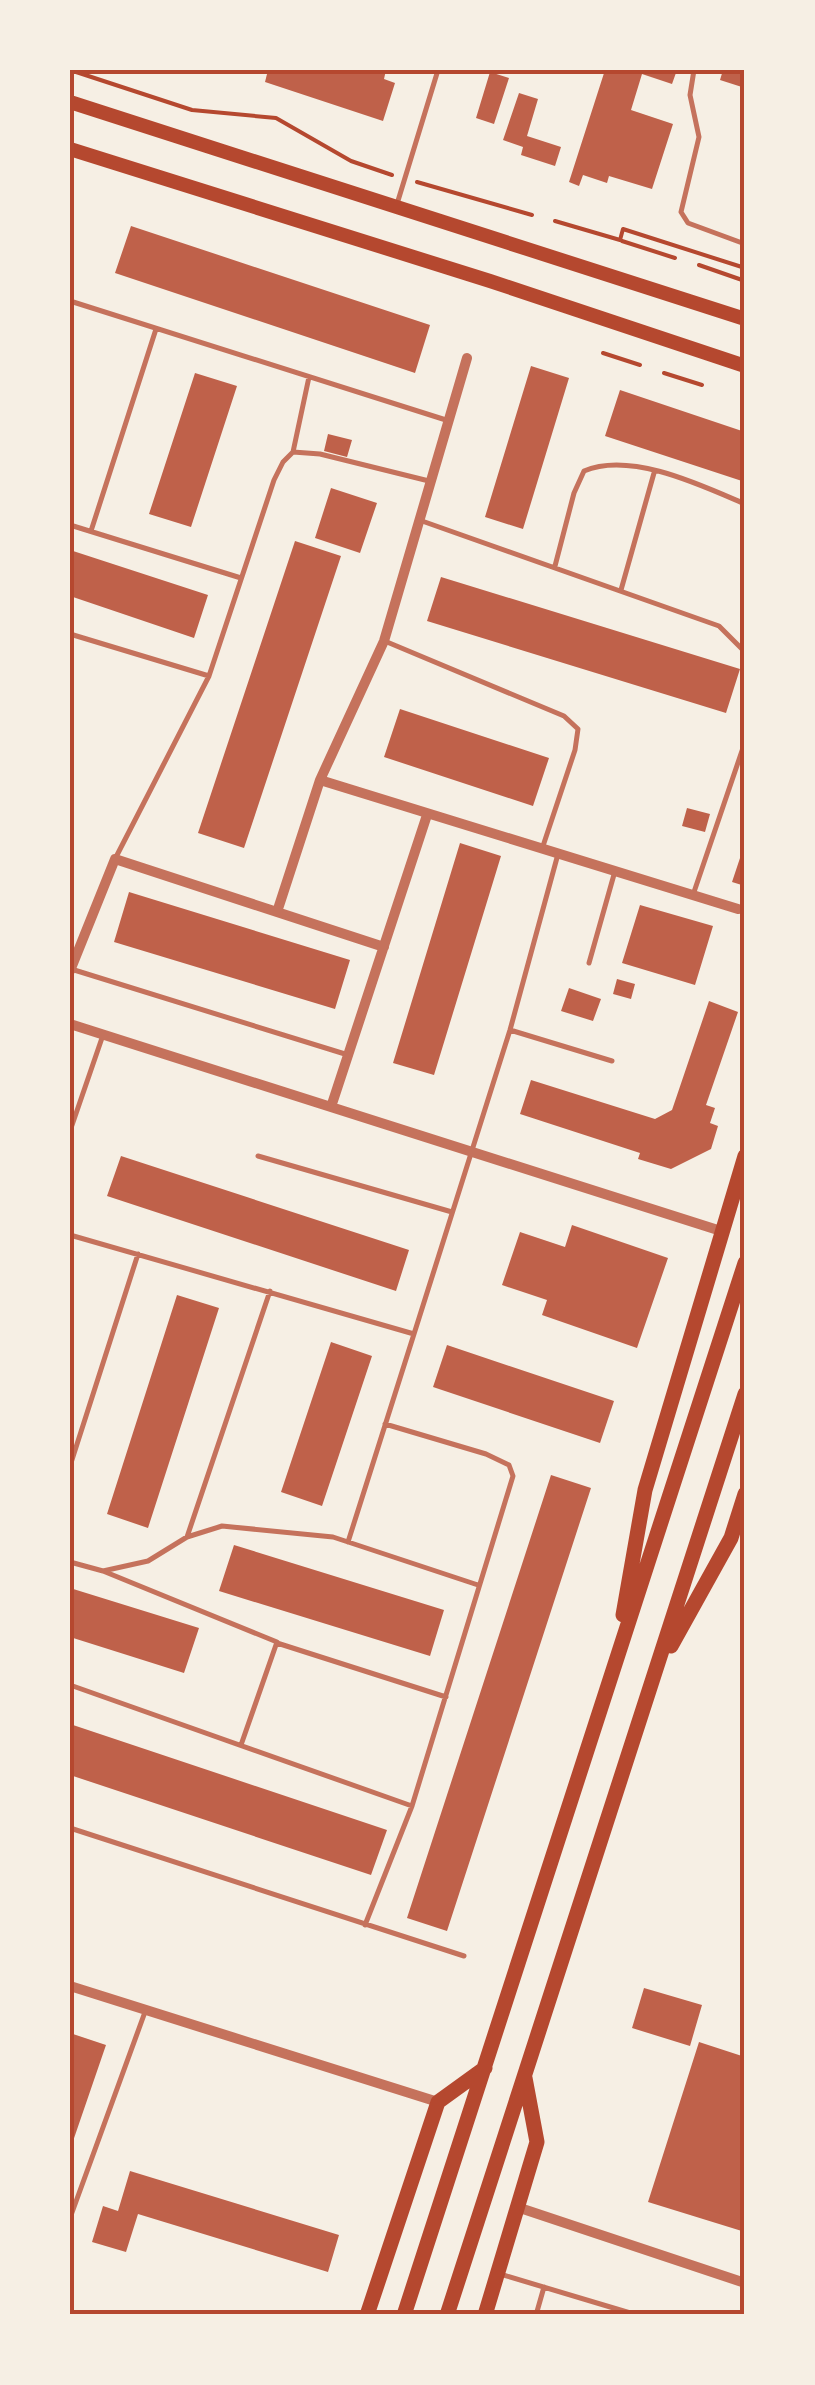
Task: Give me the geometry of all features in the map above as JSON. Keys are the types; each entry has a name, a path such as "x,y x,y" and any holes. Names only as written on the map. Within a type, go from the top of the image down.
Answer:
{"main road":[{"path":"70,102 745,319"},
{"path":"70,149 745,366"},
{"path":"613,1670 645,1490 745,1156"},
{"path":"404,2315 745,1263"},
{"path":"447,2315 745,1394"},
{"path":"652,1680 730,1538 745,1494"},
{"path":"367,2315 438,2102 485,2068"},
{"path":"485,2315 537,2142 524,2073"}],"street":[{"path":"277,912 320,780 384,641 466,358"},
{"path":"320,780 738,909"},
{"path":"331,1107 428,815"},
{"path":"70,970 115,859 384,947"},
{"path":"70,1024 721,1231"},
{"path":"70,1986 438,2102"},
{"path":"518,2207 745,2284"}],"lane":[{"path":"396,207 438,70"},
{"path":"694,70 690,95 699,136 681,212 688,223 745,244"},
{"path":"70,301 446,420"},
{"path":"91,531 156,328"},
{"path":"115,859 209,676 274,480 293,452 309,377"},
{"path":"293,452 320,454 429,482"},
{"path":"555,566 574,492 584,471 599,464 624,463 701,485 745,504"},
{"path":"621,590 655,472"},
{"path":"418,520 719,626 745,652"},
{"path":"70,524 241,578"},
{"path":"70,634 209,676"},
{"path":"384,641 564,716 578,729 575,750 542,849"},
{"path":"693,895 745,742"},
{"path":"348,1542 510,1030 558,854"},
{"path":"590,963 615,872"},
{"path":"70,970 348,1055"},
{"path":"510,1030 612,1061"},
{"path":"70,1131 103,1034"},
{"path":"258,1156 452,1212"},
{"path":"70,1235 414,1334"},
{"path":"70,1466 138,1254"},
{"path":"187,1537 270,1291"},
{"path":"365,1924 412,1806 513,1476 509,1464 486,1454 385,1424"},
{"path":"103,1571 148,1561 187,1537 222,1526 348,1542 478,1585"},
{"path":"70,1562 103,1571 277,1642 446,1697"},
{"path":"241,1745 277,1642"},
{"path":"70,1685 412,1806"},
{"path":"70,1828 464,1956"},
{"path":"70,2218 146,2010"},
{"path":"498,2273 637,2315"},
{"path":"536,2315 544,2288"}],"path":[{"path":"70,70 192,110 276,118 351,161 392,175"},
{"path":"417,182 532,215"},
{"path":"555,221 675,258"},
{"path":"620,240 623,229 745,268"},
{"path":"699,265 745,281"},
{"path":"602,353 640,365"},
{"path":"664,373 702,385"}],"building":[{"path":"268,70 386,70 384,79 395,83 383,121 265,82"},
{"path":"605,70 677,70 672,84 642,74 631,110 673,124 652,189 609,176 607,183 583,175 579,186 569,182"},
{"path":"723,70 745,70 745,88 720,80"},
{"path":"490,72 509,78 494,124 476,118"},
{"path":"519,93 538,99 527,136 561,147 555,166 521,155 523,147 503,140"},
{"path":"131,226 430,325 415,373 115,273"},
{"path":"531,366 569,378 523,529 485,517"},
{"path":"195,373 237,386 191,527 149,514"},
{"path":"620,390 745,432 745,482 605,436"},
{"path":"328,434 352,440 347,457 324,451"},
{"path":"331,488 377,503 360,553 315,538"},
{"path":"295,541 341,556 244,848 198,833"},
{"path":"70,550 208,595 194,638 70,596"},
{"path":"441,577 740,669 726,713 427,621"},
{"path":"400,709 549,758 533,806 384,757"},
{"path":"687,808 710,814 705,832 682,826"},
{"path":"460,843 501,856 434,1075 393,1063"},
{"path":"745,846 745,886 732,882"},
{"path":"129,892 350,960 335,1009 114,942"},
{"path":"640,905 713,926 695,985 622,963"},
{"path":"617,979 635,984 631,999 613,994"},
{"path":"569,988 601,999 593,1021 561,1011"},
{"path":"709,1001 738,1012 706,1105 715,1108 710,1123 718,1126 711,1149 671,1169 638,1159 640,1153 520,1114 531,1080 655,1119 672,1110"},
{"path":"121,1156 409,1250 396,1291 107,1196"},
{"path":"572,1225 668,1258 637,1348 542,1315 547,1300 502,1285 520,1232 565,1247"},
{"path":"177,1295 219,1308 148,1528 107,1514"},
{"path":"331,1342 372,1356 322,1506 281,1492"},
{"path":"447,1345 614,1401 600,1443 433,1387"},
{"path":"551,1475 591,1488 447,1931 407,1918"},
{"path":"234,1545 444,1610 430,1656 219,1591"},
{"path":"70,1588 199,1628 184,1673 70,1637"},
{"path":"70,1724 387,1830 371,1875 70,1775"},
{"path":"644,1988 702,2005 690,2046 632,2028"},
{"path":"70,2033 106,2045 71,2147 70,2147"},
{"path":"699,2042 745,2057 745,2232 648,2202"},
{"path":"130,2171 339,2235 328,2272 138,2214 126,2252 92,2242 103,2206 118,2211"}]}
